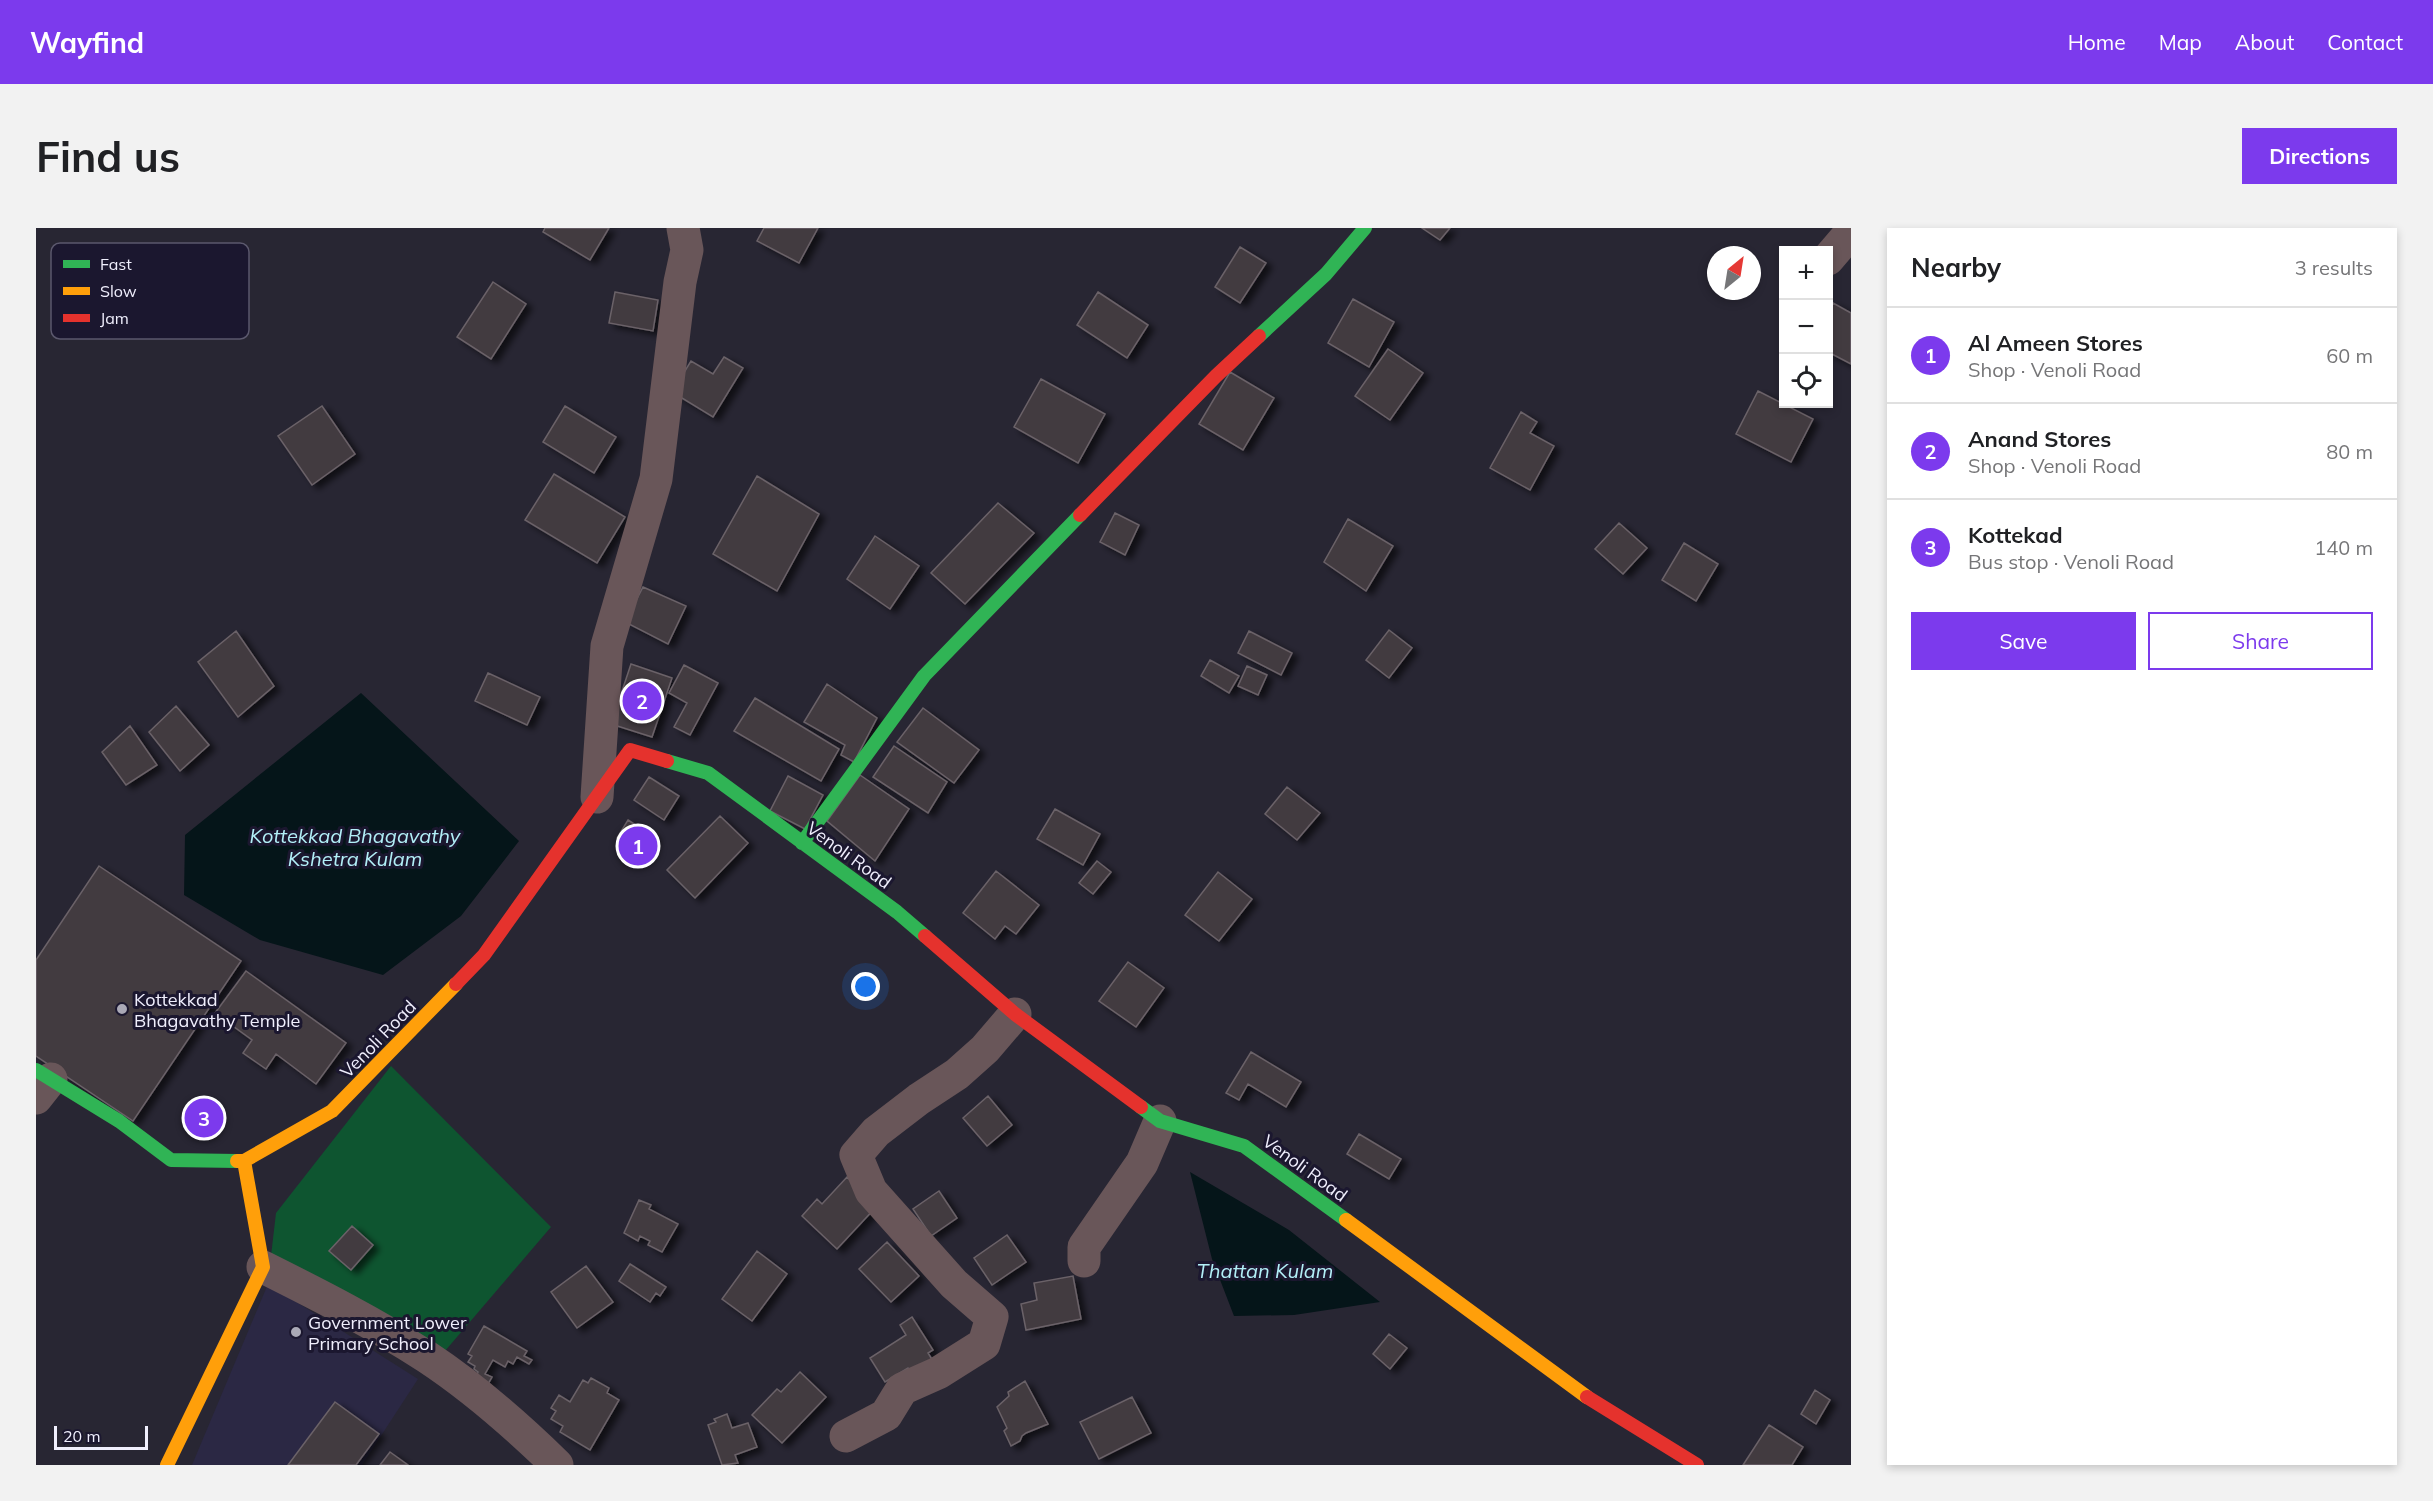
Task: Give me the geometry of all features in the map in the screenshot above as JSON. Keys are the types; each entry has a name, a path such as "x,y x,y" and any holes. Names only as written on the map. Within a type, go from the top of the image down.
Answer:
{"street":[{"path":"597,797 607,646 656,479 680,282 687,250 683,228"},
{"path":"802,843 924,676 1216,376 1326,274 1365,228"},
{"path":"1833,254 1851,232"},
{"name":"Venoli Road","path":"244,1161 332,1111 484,955 630,750 708,773 897,912 1015,1014 1160,1121 1244,1146 1592,1400 1697,1465"},
{"path":"846,1436 886,1415 902,1389 938,1373 984,1344 992,1317 954,1284 871,1191 856,1155 876,1132 957,1074 985,1049 1015,1014"},
{"path":"41,1083 119,1121 171,1160 244,1161 263,1267 167,1465"},
{"path":"1084,1261 1084,1247 1142,1163 1160,1121"},
{"path":"263,1267 350,1311 428,1358 516,1424 557,1465"}],"shaded area":[{"name":"Government Lower Primary School","path":"268,1284 418,1379 362,1465 192,1465"}],"green space":[{"path":"391,1066 551,1227 445,1351 271,1256 276,1213"}],"water":[{"name":"Kottekkad Bhagavathy Kshetra Kulam","path":"361,693 519,841 461,916 383,975 260,940 184,895 185,835"},
{"name":"Thattan Kulam","path":"1190,1172 1289,1230 1380,1302 1294,1315 1234,1316 1212,1259"}],"building":[{"path":"545,228 609,228 590,260 543,232"},
{"path":"764,228 818,228 799,263 757,241"},
{"path":"1422,228 1450,228 1440,240"},
{"path":"1240,247 1266,263 1240,303 1215,287"},
{"path":"493,282 526,304 491,359 457,337"},
{"path":"615,292 658,300 653,331 609,323"},
{"path":"1098,292 1148,325 1127,358 1077,325"},
{"path":"1353,299 1394,322 1369,367 1328,343"},
{"path":"1833,303 1851,313 1851,364 1833,355"},
{"path":"1388,349 1423,373 1390,420 1355,396"},
{"path":"724,357 743,368 713,417 672,392 691,361 713,374"},
{"path":"1230,372 1274,398 1243,450 1199,424"},
{"path":"1041,379 1105,414 1078,463 1014,427"},
{"path":"1758,391 1779,402 1779,408 1791,408 1813,419 1791,462 1736,434"},
{"path":"322,406 355,454 312,485 278,436"},
{"path":"565,406 616,437 594,473 543,442"},
{"path":"1521,412 1537,422 1530,433 1554,446 1530,490 1490,468"},
{"path":"554,474 625,517 597,563 525,520"},
{"path":"757,476 819,514 777,591 713,554"},
{"path":"998,503 1034,533 965,604 931,573"},
{"path":"1115,513 1139,525 1125,555 1100,542"},
{"path":"1348,519 1393,546 1366,591 1324,562"},
{"path":"1619,523 1647,548 1623,574 1595,549"},
{"path":"875,536 919,566 890,609 847,579"},
{"path":"1684,543 1718,564 1696,601 1662,580"},
{"path":"643,587 686,606 668,644 625,622"},
{"path":"1389,630 1412,648 1389,678 1366,660"},
{"path":"236,631 274,686 238,717 198,662"},
{"path":"1249,631 1292,653 1281,675 1238,653"},
{"path":"1210,660 1239,676 1229,693 1201,676"},
{"path":"631,664 672,678 652,737 611,724"},
{"path":"684,665 718,683 690,735 674,727 687,703 669,693"},
{"path":"1247,666 1267,675 1258,695 1238,686"},
{"path":"488,673 540,697 527,725 475,701"},
{"path":"827,684 877,718 854,762 841,755 845,745 804,722"},
{"path":"755,698 839,749 821,781 734,731"},
{"path":"176,706 209,745 180,771 149,732"},
{"path":"923,708 979,750 954,783 897,742"},
{"path":"130,726 157,765 126,785 102,752"},
{"path":"894,746 947,782 928,813 873,777"},
{"path":"860,775 909,809 875,861 827,821"},
{"path":"788,776 823,795 805,829 770,811"},
{"path":"649,777 679,796 664,820 634,800"},
{"path":"1287,787 1320,813 1297,840 1265,814"},
{"path":"1055,809 1100,834 1083,865 1037,839"},
{"path":"720,816 748,843 695,898 667,870"},
{"path":"628,820 654,837 642,855 617,838"},
{"path":"1097,861 1111,872 1093,894 1079,883"},
{"name":"Kottekkad Bhagavathy Temple","path":"99,866 241,961 133,1121 36,1056 36,960"},
{"path":"996,871 1039,905 1016,934 1005,926 995,939 963,913"},
{"path":"1218,872 1252,899 1219,941 1185,915"},
{"path":"1128,962 1164,988 1136,1027 1099,1001"},
{"path":"246,971 346,1043 316,1084 276,1054 266,1069 243,1053 252,1040 215,1013"},
{"path":"1251,1052 1301,1082 1286,1107 1248,1084 1239,1100 1226,1093"},
{"path":"988,1096 1012,1125 987,1146 963,1118"},
{"path":"1359,1134 1401,1159 1389,1179 1347,1154"},
{"path":"847,1177 877,1206 837,1249 802,1216 817,1199 822,1204"},
{"path":"939,1191 957,1218 931,1236 913,1209"},
{"path":"639,1200 651,1205 649,1209 678,1224 662,1252 648,1245 650,1241 640,1236 638,1241 624,1233"},
{"path":"352,1226 373,1245 351,1270 329,1251"},
{"path":"1007,1235 1026,1262 992,1285 974,1258"},
{"path":"887,1242 919,1276 891,1302 859,1269"},
{"path":"757,1251 787,1274 752,1321 722,1299"},
{"path":"630,1264 666,1287 660,1296 656,1293 650,1302 619,1281"},
{"path":"586,1266 613,1302 577,1328 551,1292"},
{"path":"1073,1276 1081,1319 1026,1330 1021,1304 1037,1300 1034,1283"},
{"path":"912,1317 933,1350 928,1353 933,1361 912,1374 908,1368 885,1382 870,1358 906,1335 900,1325"},
{"path":"484,1326 527,1351 524,1356 532,1360 529,1364 517,1357 513,1364 508,1361 505,1367 493,1360 485,1374 492,1377 488,1384 476,1377 478,1372 474,1369 475,1366 468,1362 472,1356 468,1354"},
{"path":"1389,1334 1407,1348 1390,1369 1373,1354"},
{"path":"800,1372 826,1397 782,1443 752,1415 777,1389 781,1392"},
{"path":"591,1378 609,1388 607,1393 619,1400 590,1450 560,1432 563,1426 551,1419 556,1411 551,1408 559,1395 570,1402 583,1380 588,1383"},
{"path":"1025,1381 1048,1424 1026,1433 1020,1441 1011,1446 1004,1431 1007,1428 997,1407 1009,1396 1008,1392"},
{"path":"1815,1390 1830,1400 1816,1424 1801,1414"},
{"path":"1132,1397 1151,1433 1099,1459 1080,1422"},
{"name":"Government Lower Primary School","path":"335,1402 379,1434 356,1465 288,1465"},
{"path":"727,1414 732,1428 748,1423 757,1447 735,1455 738,1463 722,1465 708,1425 716,1422 714,1419"},
{"path":"1769,1425 1803,1447 1792,1465 1743,1465"},
{"path":"390,1452 408,1465 380,1465"}],"traffic: fast":[{"path":"1259,336 1326,274 1365,228"},
{"path":"802,843 924,676 1080,515"},
{"path":"667,761 708,773 897,912 925,936"},
{"path":"36,1070 119,1121 171,1160 237,1161"},
{"path":"1141,1107 1160,1121 1244,1146 1346,1220"}],"traffic: slow":[{"path":"237,1161 244,1161 332,1111 456,984"},
{"path":"167,1465 263,1267 244,1161"},
{"path":"1346,1220 1587,1397"}],"traffic: jam":[{"path":"1080,515 1216,376 1259,336"},
{"path":"456,984 484,955 630,750 667,761"},
{"path":"925,936 1015,1014 1141,1107"},
{"path":"1587,1397 1697,1465"}],"place":[{"name":"Anand Stores","path":"642,701"},
{"name":"Al Ameen Stores","path":"638,846"},
{"name":"Kottekkad Bhagavathy Temple","path":"122,1009"},
{"name":"Kottekad","path":"204,1118"},
{"name":"Government Lower Primary School","path":"296,1332"}]}
